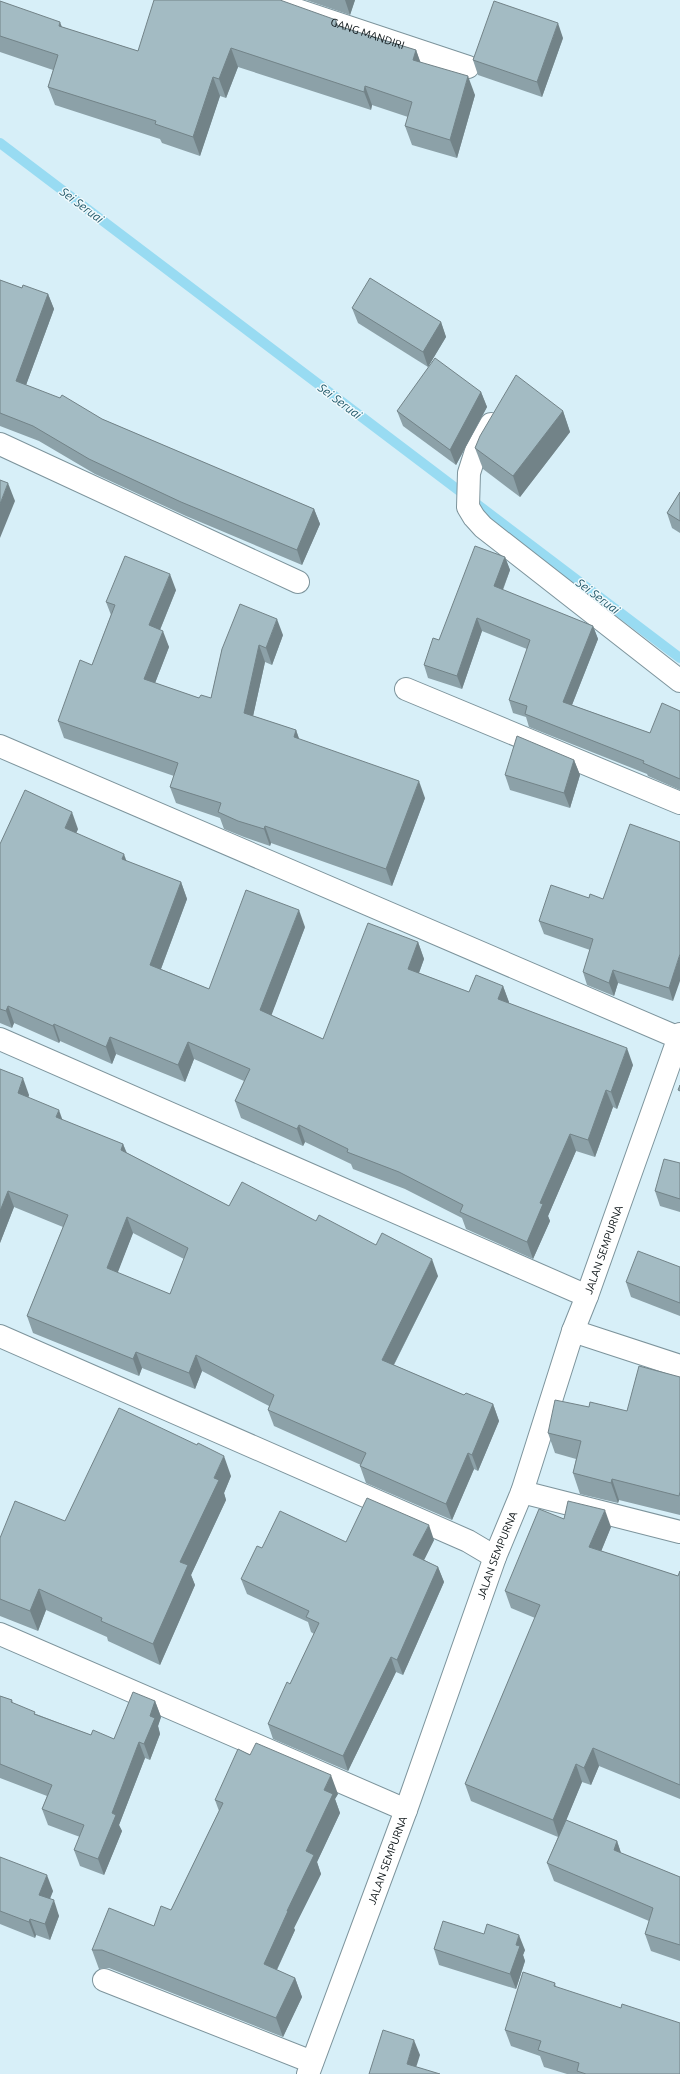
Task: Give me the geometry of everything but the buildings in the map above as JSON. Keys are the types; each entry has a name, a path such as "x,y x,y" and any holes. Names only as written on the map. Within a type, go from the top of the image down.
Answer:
{"street":[{"name":"GANG MANDIRI","path":"267,0 468,67"},
{"path":"502,406 476,451 469,473 468,507 483,527 680,680"},
{"path":"0,444 298,582"},
{"path":"406,689 680,803"},
{"path":"0,746 679,1036"},
{"name":"JALAN SEMPURNA","path":"310,2068 406,1810 495,1557 522,1492 573,1331 587,1296 679,1036"},
{"path":"0,1039 587,1296"},
{"path":"573,1331 680,1366"},
{"path":"0,1336 468,1541 495,1557"},
{"path":"522,1492 680,1532"},
{"path":"0,1634 406,1810"},
{"path":"104,1980 310,2068"}],"waterway":[{"name":"Sei Seruai","path":"0,143 680,658"}]}
